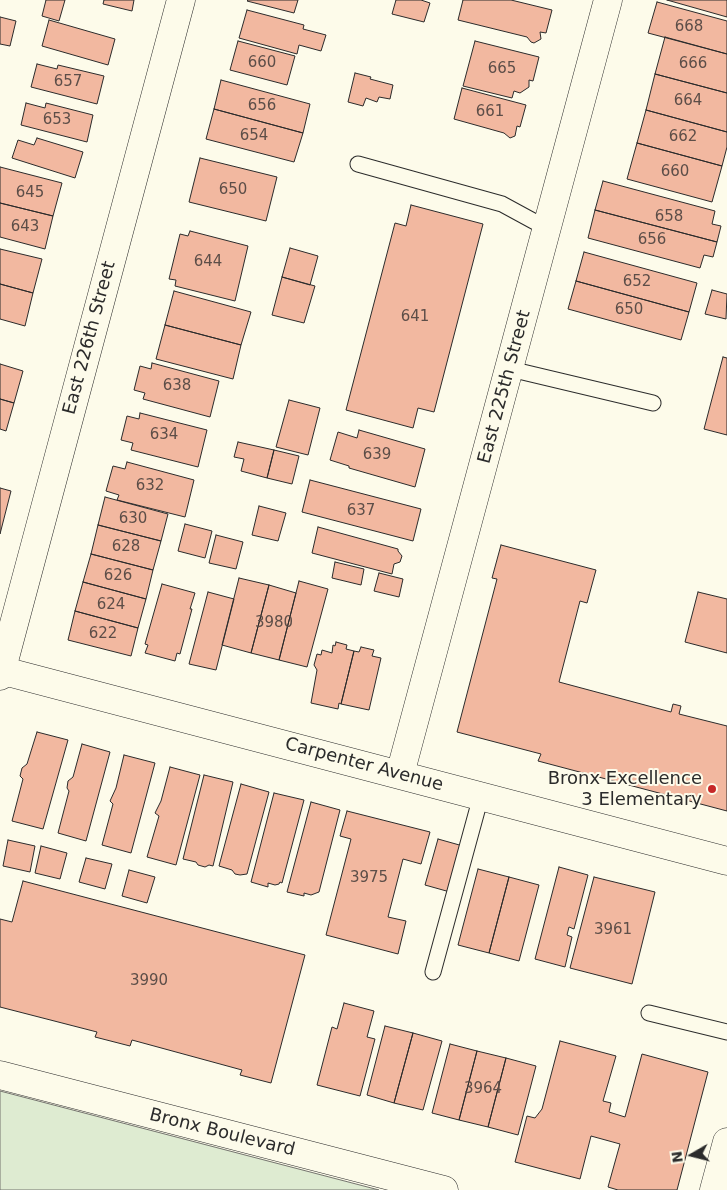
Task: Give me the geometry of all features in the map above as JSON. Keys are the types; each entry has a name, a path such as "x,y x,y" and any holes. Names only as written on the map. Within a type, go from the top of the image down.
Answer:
{"street":[{"name":"East 226th Street","path":"0,672 180,0"},
{"name":"East 225th Street","path":"400,774 608,0"},
{"name":"Carpenter Avenue","path":"0,672 400,774 727,861"},
{"name":"Bronx Boulevard","path":"0,1075 444,1190"},
{"path":"714,1190 727,1142"}],"lane":[{"path":"358,164 502,204 548,229"},
{"path":"510,369 653,403"},
{"path":"434,972 481,796"},
{"path":"649,1013 727,1032"}],"green space":[{"path":"0,1091 379,1190 0,1190"}],"building":[{"path":"46,0 65,0 59,21 42,16"},
{"path":"104,0 134,0 132,11 103,4"},
{"path":"248,0 298,0 294,13"},
{"path":"396,0 421,0 430,3 424,22 392,14"},
{"path":"463,0 511,0 552,10 546,33 540,32 541,39 534,43 527,37 458,20"},
{"path":"667,0 727,0 727,17"},
{"path":"657,2 727,21 727,54 648,33"},
{"path":"247,10 304,25 303,29 326,35 321,51 299,45 297,54 239,38"},
{"path":"0,17 16,21 10,46 0,44"},
{"path":"49,20 115,39 108,65 42,46"},
{"path":"665,37 727,54 727,93 655,74"},
{"path":"238,41 295,56 287,85 230,70"},
{"path":"475,41 539,57 533,81 529,80 529,87 520,93 514,91 512,98 463,86"},
{"path":"37,64 57,69 58,65 104,76 97,104 31,87"},
{"path":"355,73 393,85 390,99 379,97 377,102 366,98 363,106 348,102"},
{"path":"655,74 727,93 727,132 646,110"},
{"path":"221,80 310,104 303,133 214,109"},
{"path":"462,88 526,105 520,127 517,126 515,136 510,138 504,133 454,119"},
{"path":"26,103 45,108 46,103 93,115 87,142 21,125"},
{"path":"214,109 303,133 294,162 206,139"},
{"path":"646,110 727,132 727,147 722,166 637,143"},
{"path":"37,138 83,152 75,178 12,158 18,140 34,145"},
{"path":"637,143 722,166 712,202 627,179"},
{"path":"200,158 277,177 266,221 189,202"},
{"path":"0,167 62,183 53,216 0,203"},
{"path":"603,181 715,211 712,224 721,226 717,242 595,210"},
{"path":"0,203 53,216 45,249 0,237"},
{"path":"411,205 483,224 434,412 418,408 413,428 346,410 395,223 406,226"},
{"path":"595,210 717,242 713,257 704,255 700,268 588,238"},
{"path":"190,231 248,246 235,301 175,286 176,280 169,279 180,234 188,236"},
{"path":"290,248 318,256 310,285 282,277"},
{"path":"0,249 42,259 33,293 0,284"},
{"path":"584,252 697,283 689,312 576,281"},
{"path":"282,277 315,286 304,323 272,315"},
{"path":"576,281 689,312 681,340 568,309"},
{"path":"0,284 33,293 25,326 0,319"},
{"path":"712,290 727,294 726,319 705,314"},
{"path":"174,291 251,312 241,345 165,325"},
{"path":"165,325 241,345 233,379 156,359"},
{"path":"723,357 727,358 727,435 704,429"},
{"path":"152,363 219,381 210,417 143,399 145,393 134,390 140,366 151,369"},
{"path":"0,364 23,371 14,403 0,399"},
{"path":"0,399 14,403 6,431 0,429"},
{"path":"289,400 320,408 308,455 276,447"},
{"path":"140,413 207,430 198,467 131,450 133,443 121,440 127,416 139,419"},
{"path":"359,430 425,449 415,487 349,468 349,466 330,460 338,432 357,438"},
{"path":"238,442 274,450 267,478 241,471 244,459 234,457"},
{"path":"274,450 299,456 292,484 267,478"},
{"path":"127,462 194,480 185,517 117,500 119,495 106,491 113,466 125,469"},
{"path":"310,480 421,509 413,541 302,512"},
{"path":"0,488 11,491 0,534"},
{"path":"105,497 168,514 161,541 98,525"},
{"path":"259,506 286,513 278,541 252,535"},
{"path":"185,524 212,531 205,558 178,551"},
{"path":"98,525 161,541 153,570 91,554"},
{"path":"318,527 398,549 402,556 400,562 394,564 392,574 312,553"},
{"path":"216,535 243,542 236,569 209,563"},
{"path":"501,545 596,570 587,603 580,601 559,682 671,712 673,704 681,706 679,714 727,726 727,811 538,761 541,754 457,732 497,579 492,578"},
{"path":"91,554 153,570 146,599 83,582"},
{"path":"335,562 364,569 361,585 332,578"},
{"path":"379,573 403,579 399,597 374,591"},
{"path":"239,578 269,585 251,653 222,645"},
{"path":"299,581 328,589 307,667 279,660"},
{"path":"83,582 146,599 138,628 75,611"},
{"path":"162,584 195,593 180,654 177,653 175,661 145,653 148,645 145,644"},
{"path":"269,585 296,593 279,660 251,653"},
{"path":"208,592 234,599 216,670 189,664"},
{"path":"698,592 727,599 727,653 685,642"},
{"path":"75,611 138,628 131,656 68,640"},
{"path":"336,642 347,645 346,649 354,651 341,704 339,703 338,709 311,703 317,670 314,665 317,654 321,655 322,650 332,653 333,645 335,646"},
{"path":"361,647 374,650 372,656 381,658 369,710 341,704 354,651 359,652"},
{"path":"37,732 68,740 43,829 12,821 23,779 20,776 22,768 27,764"},
{"path":"82,744 110,752 86,841 58,833 69,791 67,788 68,781 73,777"},
{"path":"124,755 155,763 131,853 102,845 113,804 110,801 116,788"},
{"path":"170,767 200,775 176,865 147,857 159,816 155,813 161,801"},
{"path":"204,775 233,782 213,866 205,867 198,865 196,862 183,859"},
{"path":"241,784 269,792 247,874 240,875 219,866"},
{"path":"274,793 304,800 282,883 280,882 275,885 268,883 268,887 251,882"},
{"path":"311,802 340,810 319,892 311,895 304,893 304,896 287,892"},
{"path":"347,811 430,832 421,864 403,859 388,917 406,921 398,954 326,935 351,839 340,836"},
{"path":"438,839 463,846 450,892 425,885"},
{"path":"8,840 35,846 30,872 3,866"},
{"path":"41,846 67,853 60,879 35,873"},
{"path":"86,858 112,864 105,889 79,882"},
{"path":"559,867 588,875 574,929 569,927 567,935 572,937 565,967 535,959"},
{"path":"478,869 509,877 489,953 458,945"},
{"path":"129,870 155,877 147,903 122,896"},
{"path":"509,877 539,885 519,961 489,953"},
{"path":"594,877 655,892 632,984 570,968"},
{"path":"23,881 305,955 271,1083 240,1075 242,1070 132,1040 130,1046 95,1037 97,1032 0,1007 0,919 12,922"},
{"path":"344,1003 374,1011 367,1037 375,1039 360,1096 317,1085 332,1027 337,1029"},
{"path":"385,1026 413,1033 394,1103 367,1095"},
{"path":"413,1033 442,1041 423,1110 394,1103"},
{"path":"560,1041 616,1056 603,1101 611,1103 609,1112 625,1117 642,1054 708,1072 677,1190 618,1190 608,1187 620,1144 591,1136 580,1179 515,1162 527,1116 535,1118 542,1109"},
{"path":"450,1044 477,1051 459,1120 432,1113"},
{"path":"477,1051 506,1058 488,1127 459,1120"},
{"path":"506,1058 536,1066 518,1135 488,1127"}],"place":[{"name":"Bronx Excellence 3 Elementary","path":"712,789"}]}
